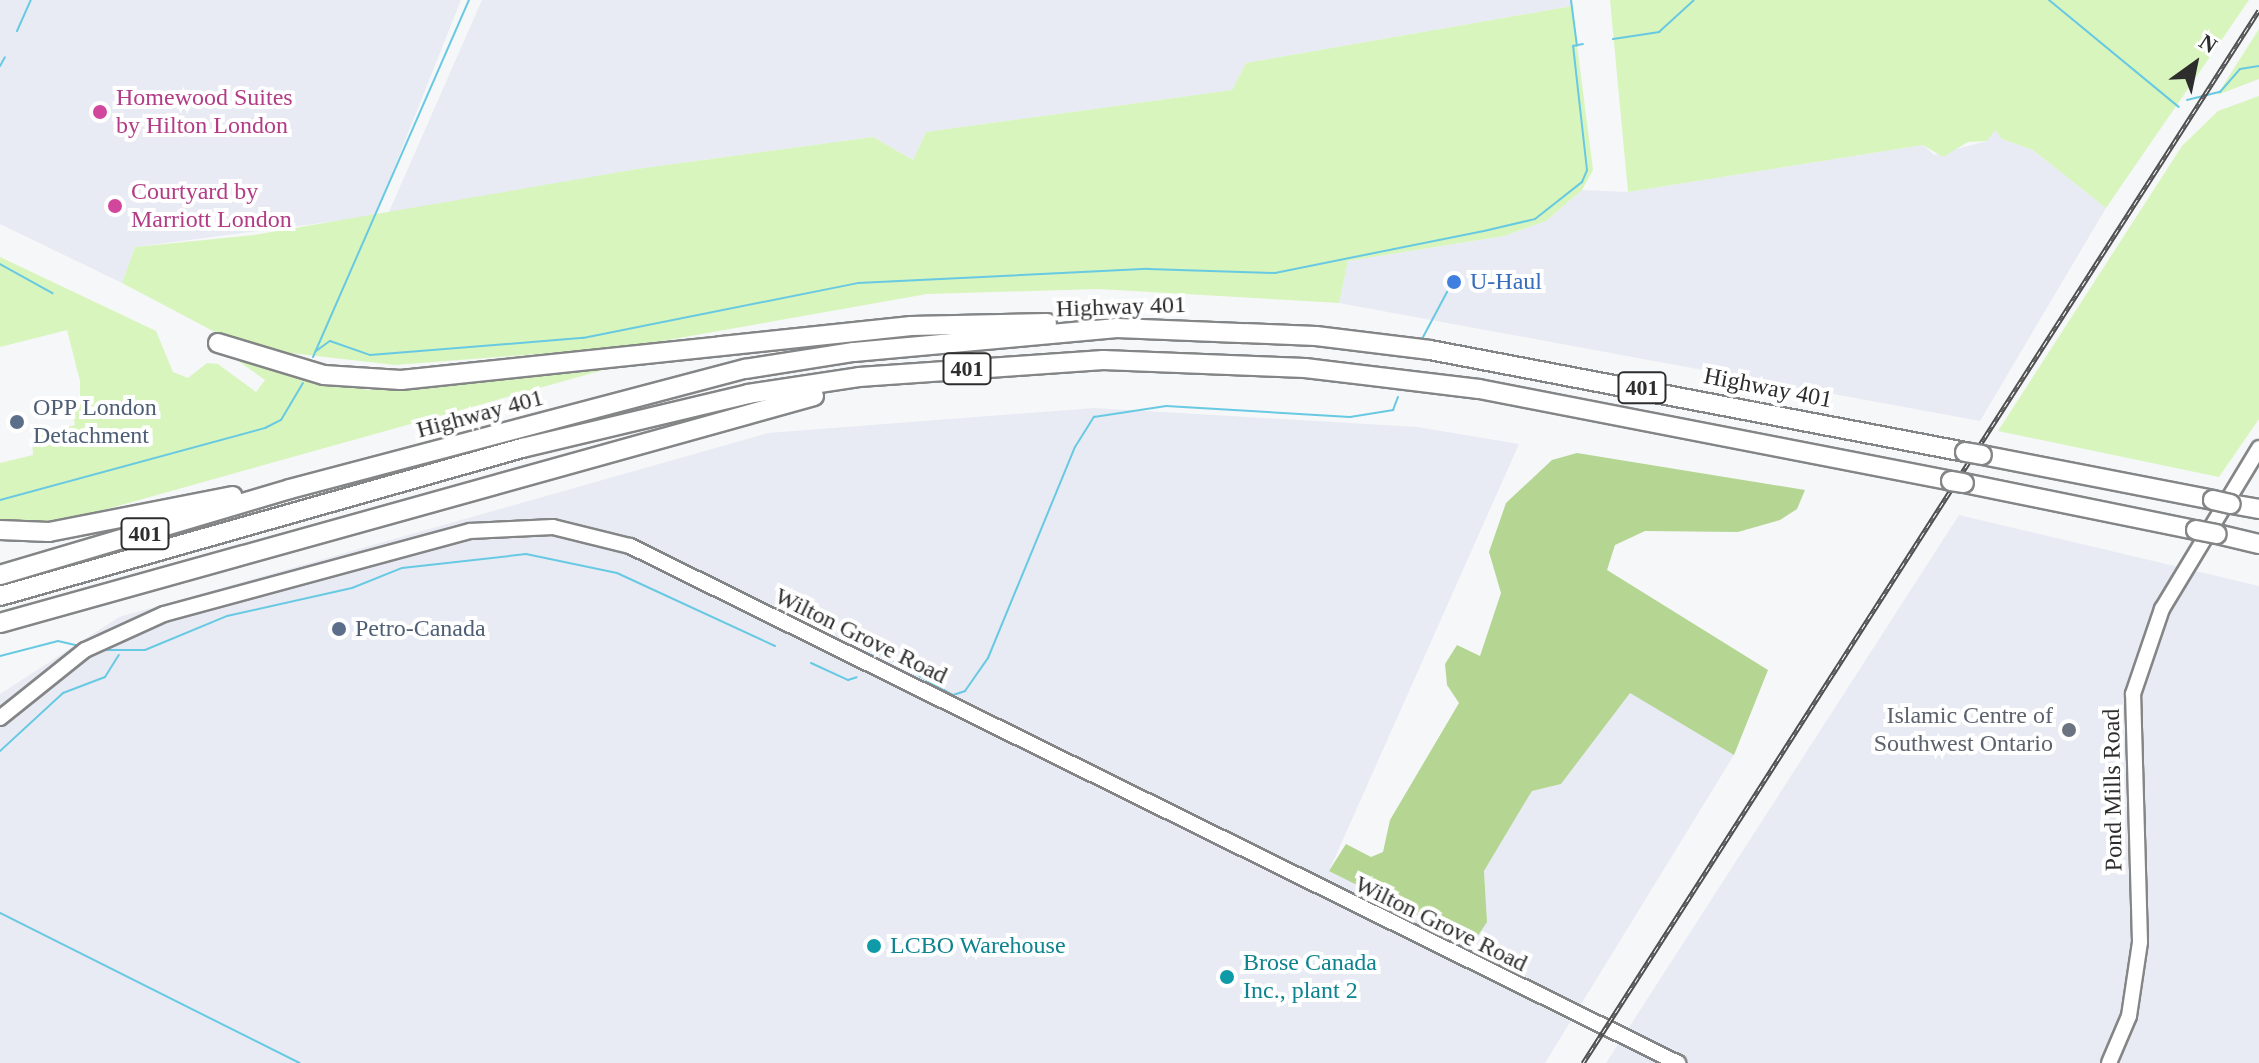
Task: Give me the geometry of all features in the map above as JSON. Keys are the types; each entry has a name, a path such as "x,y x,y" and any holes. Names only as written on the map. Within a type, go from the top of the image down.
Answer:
{"highway":[{"path":"218,343 310,372 401,380 911,326 1079,322 1117,328"},
{"name":"Highway 401","path":"0,575 290,489 745,369 854,352 1117,328 1270,332 1430,350 2259,509"},
{"name":"Highway 401","path":"0,596 522,448 748,394 937,371 1103,360 1305,368 1479,389 2259,544"},
{"path":"0,623 784,402 919,381 937,371"},
{"path":"0,530 49,532 265,488 290,489"},
{"path":"0,635 124,588"}],"main road":[{"name":"Pond Mills Road","path":"2109,1063 2129,1016 2140,942 2133,694 2162,609 2259,448"},
{"name":"Wilton Grove Road","path":"0,718 85,650 164,614 470,531 553,527 630,546 1678,1063"}],"shaded area":[{"path":"0,0 461,0 375,216 135,247 122,283 0,224"},
{"path":"482,0 1572,0 1572,6 1246,63 1232,90 926,132 913,160 873,137 637,169 388,214"},
{"path":"1995,129 2002,139 2033,150 2106,208 1980,421 1339,303 1348,261 1504,236 1546,221 1582,190 1628,192 1923,145 1934,155 1987,141"},
{"path":"1094,408 1417,427 1519,444 1329,871 1487,922 1484,871 1532,791 1561,784 1630,692 1734,755 1545,1063 0,1063 0,694 119,617 768,433"},
{"path":"1959,515 2259,586 2259,1063 1606,1063"}],"green space":[{"path":"1610,0 2249,0 2106,208 2033,150 2002,139 1995,130 1987,141 1968,142 1943,157 1923,145 1628,192"},
{"path":"1572,6 1593,170 1582,190 1546,221 1504,236 1348,261 1339,303 1098,289 927,294 628,347 395,365 282,352 215,332 122,283 135,247 254,235 637,169 873,137 913,160 926,132 1232,90 1246,63"},
{"path":"2259,29 2259,79 2217,95"},
{"path":"2259,96 2259,419 2219,477 1998,431 2182,146 2218,111"},
{"path":"0,257 156,331 173,372 188,378 207,363 218,364 256,392 265,380 230,355 282,374 368,390 607,369 64,521 0,521 0,463 33,455 32,437 75,425 71,406 80,398 80,381 67,330 0,347"},
{"path":"1577,453 1805,490 1797,509 1780,520 1738,532 1645,531 1615,545 1607,570 1768,670 1734,755 1630,693 1561,784 1532,791 1484,871 1487,922 1473,943 1329,871 1346,844 1371,857 1383,852 1390,820 1459,703 1447,685 1445,664 1457,645 1480,656 1501,593 1489,552 1506,503 1552,460"}],"waterway":[{"path":"17,31 31,0"},
{"path":"313,357 469,0"},
{"path":"1571,0 1577,46"},
{"path":"1613,39 1659,32 1694,0"},
{"path":"2049,0 2179,107"},
{"path":"316,351 330,341 370,355 583,338 858,283 1148,269 1275,273 1535,219 1582,182 1587,170 1573,46 1583,44"},
{"path":"0,66 5,57"},
{"path":"2187,100 2220,92 2240,69 2259,66"},
{"path":"0,264 52,293"},
{"path":"1422,339 1448,290"},
{"path":"0,500 265,428 281,420 303,383"},
{"path":"868,656 881,654 953,695 965,691 988,658 1075,447 1094,417 1166,406 1350,417 1393,410 1398,397"},
{"path":"100,650 145,650 227,616 352,588 402,568 526,554 617,573 775,646"},
{"path":"0,656 58,641 79,646"},
{"path":"0,751 63,693 105,677 119,655"},
{"path":"811,663 848,680 857,677"},
{"path":"0,913 299,1063"}],"railway":[{"path":"1583,1063 2259,10"}],"place":[{"name":"Homewood Suites by Hilton London","path":"100,112"},
{"name":"Courtyard by Marriott London","path":"115,206"},
{"name":"U-Haul","path":"1454,282"},
{"name":"OPP London Detachment","path":"17,422"},
{"name":"Petro-Canada","path":"339,629"},
{"name":"Islamic Centre of Southwest Ontario","path":"2069,730"},
{"name":"LCBO Warehouse","path":"874,946"},
{"name":"Brose Canada Inc., plant 2","path":"1227,977"}]}
